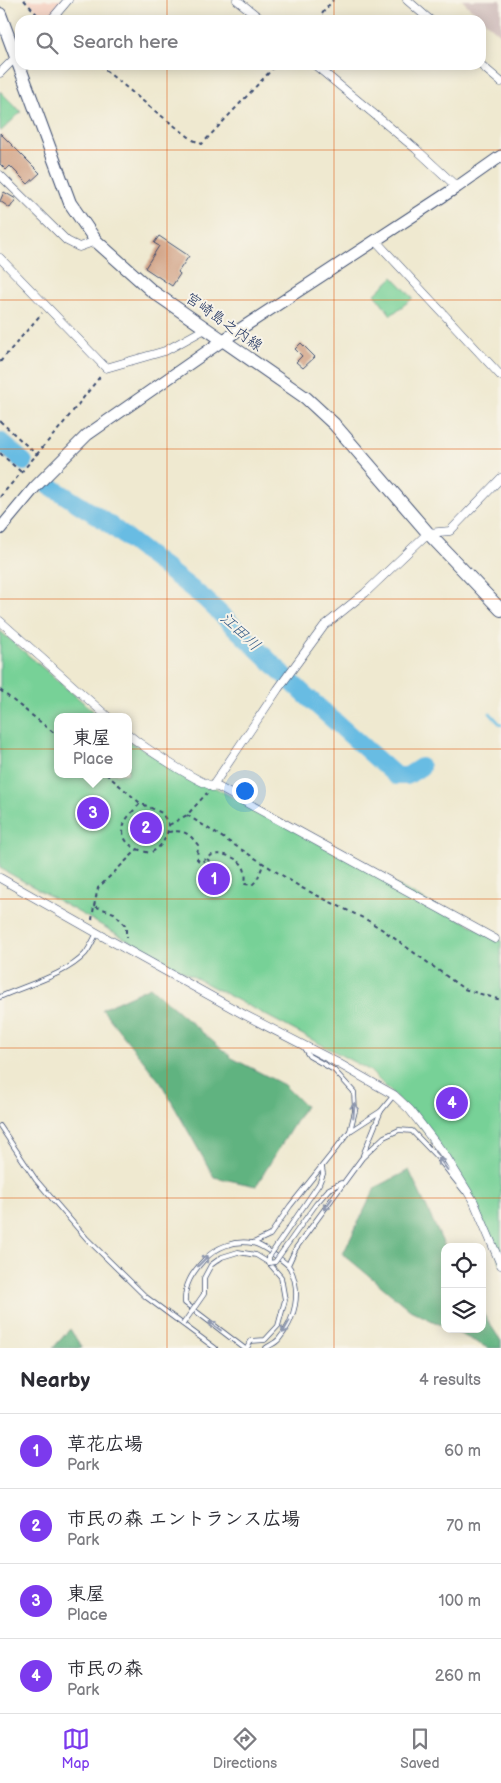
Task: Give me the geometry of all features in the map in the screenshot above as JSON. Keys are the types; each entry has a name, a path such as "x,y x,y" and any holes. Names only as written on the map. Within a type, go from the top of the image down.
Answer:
{"main road":[{"name":"宮崎島之内線","path":"0,14 15,48"},
{"name":"宮崎島之内線","path":"23,70 70,203 96,241 152,291 306,398 334,424 428,533 501,610"}],"street":[{"path":"55,15 68,0"},
{"path":"237,0 256,15"},
{"path":"407,0 424,15"},
{"path":"0,73 15,58"},
{"path":"486,69 501,82"},
{"path":"321,70 416,149 457,187"},
{"path":"0,529 35,488 87,435 222,341 457,187 501,156"},
{"path":"0,175 67,241 79,247 96,241"},
{"path":"375,240 501,376"},
{"path":"0,258 106,368 165,351 205,329"},
{"path":"212,787 278,689 324,626 365,593 428,533 450,532 501,478"},
{"path":"0,621 104,713"},
{"path":"132,737 212,787 218,787 495,939"},
{"path":"0,878 394,1096 410,1110 447,1158 474,1202 501,1264"}],"lane":[{"path":"0,997 72,965 84,954 97,933"},
{"path":"301,1044 309,1056 334,1070 354,1092 355,1111 350,1131"},
{"path":"183,1324 204,1294 204,1278 211,1265 222,1257 238,1252 256,1255 269,1263 281,1277 285,1300 278,1326 265,1340 251,1341 246,1348 184,1303 184,1294 193,1272 212,1251 224,1245 253,1243 270,1235 290,1206 350,1131 381,1111 394,1096"},
{"path":"362,1158 381,1111"},
{"path":"0,1126 36,1180 87,1239 146,1297 216,1348"},
{"path":"288,1265 296,1248 362,1158 384,1137 399,1130 412,1131 437,1157 474,1202"},
{"path":"269,1263 269,1257 319,1184 323,1174 322,1166"},
{"path":"269,1263 275,1262 316,1204 329,1189 343,1182"},
{"path":"253,1243 266,1249 288,1265 297,1297 294,1314 278,1340 266,1348"}],"path":[{"path":"24,0 38,15"},
{"path":"320,15 334,0"},
{"path":"105,70 155,111 193,140 202,144 271,70"},
{"path":"0,362 47,308"},
{"path":"0,497 37,455 106,368"},
{"path":"0,422 37,455"},
{"path":"0,453 21,472"},
{"path":"0,690 54,733"},
{"path":"111,778 140,803 162,812 169,825 166,838 160,847 150,853 137,850 128,844 124,834 124,824 140,803"},
{"path":"169,825 187,815 212,787"},
{"path":"187,815 302,888 367,920 464,989 501,1000"},
{"path":"168,832 181,831 191,836 198,845 197,859 200,862 204,862 210,856 219,854 232,857 243,865 246,884 252,885 257,880 264,864"},
{"path":"92,920 98,888 137,850"},
{"path":"207,858 216,866 219,874"},
{"path":"94,906 114,913 126,926 126,938"}],"shaded area":[{"path":"27,0 63,0 53,12 41,15"},
{"path":"462,0 501,0 501,35 486,22 486,15 478,15"}],"green space":[{"path":"0,91 21,112 0,132"},
{"path":"393,277 413,298 391,315 375,294"},
{"path":"0,631 95,713 54,713 54,778 132,778 132,743 501,941 501,1265 474,1202 447,1158 394,1095 369,1070 179,969 0,868"},
{"path":"150,987 232,1058 284,1085 305,1106 256,1186 214,1177 161,1083 102,1009"},
{"path":"409,1170 443,1243 441,1243 441,1325 410,1310 343,1254 375,1188"},
{"path":"486,1318 501,1341 501,1348 488,1348 458,1333 486,1333"},
{"path":"70,1329 82,1348 53,1348"}],"building":[{"path":"0,133 40,173 28,184 10,166 6,170 0,164"},
{"path":"4,192 16,199 10,208 0,201"},
{"path":"159,236 189,256 178,272 180,274 172,286 145,268 159,246 154,243"},
{"path":"301,343 315,357 303,368 296,362 302,356 295,349"}],"waterway":[{"name":"江田川","path":"0,441 24,462"},
{"name":"江田川","path":"50,486 105,521 205,599 303,693 396,776 407,776 421,767"},
{"path":"490,713 501,725"}],"place":[{"name":"東屋","path":"93,813"},
{"name":"市民の森 エントランス広場","path":"146,828"},
{"name":"草花広場","path":"214,879"},
{"name":"市民の森","path":"452,1103"}]}
